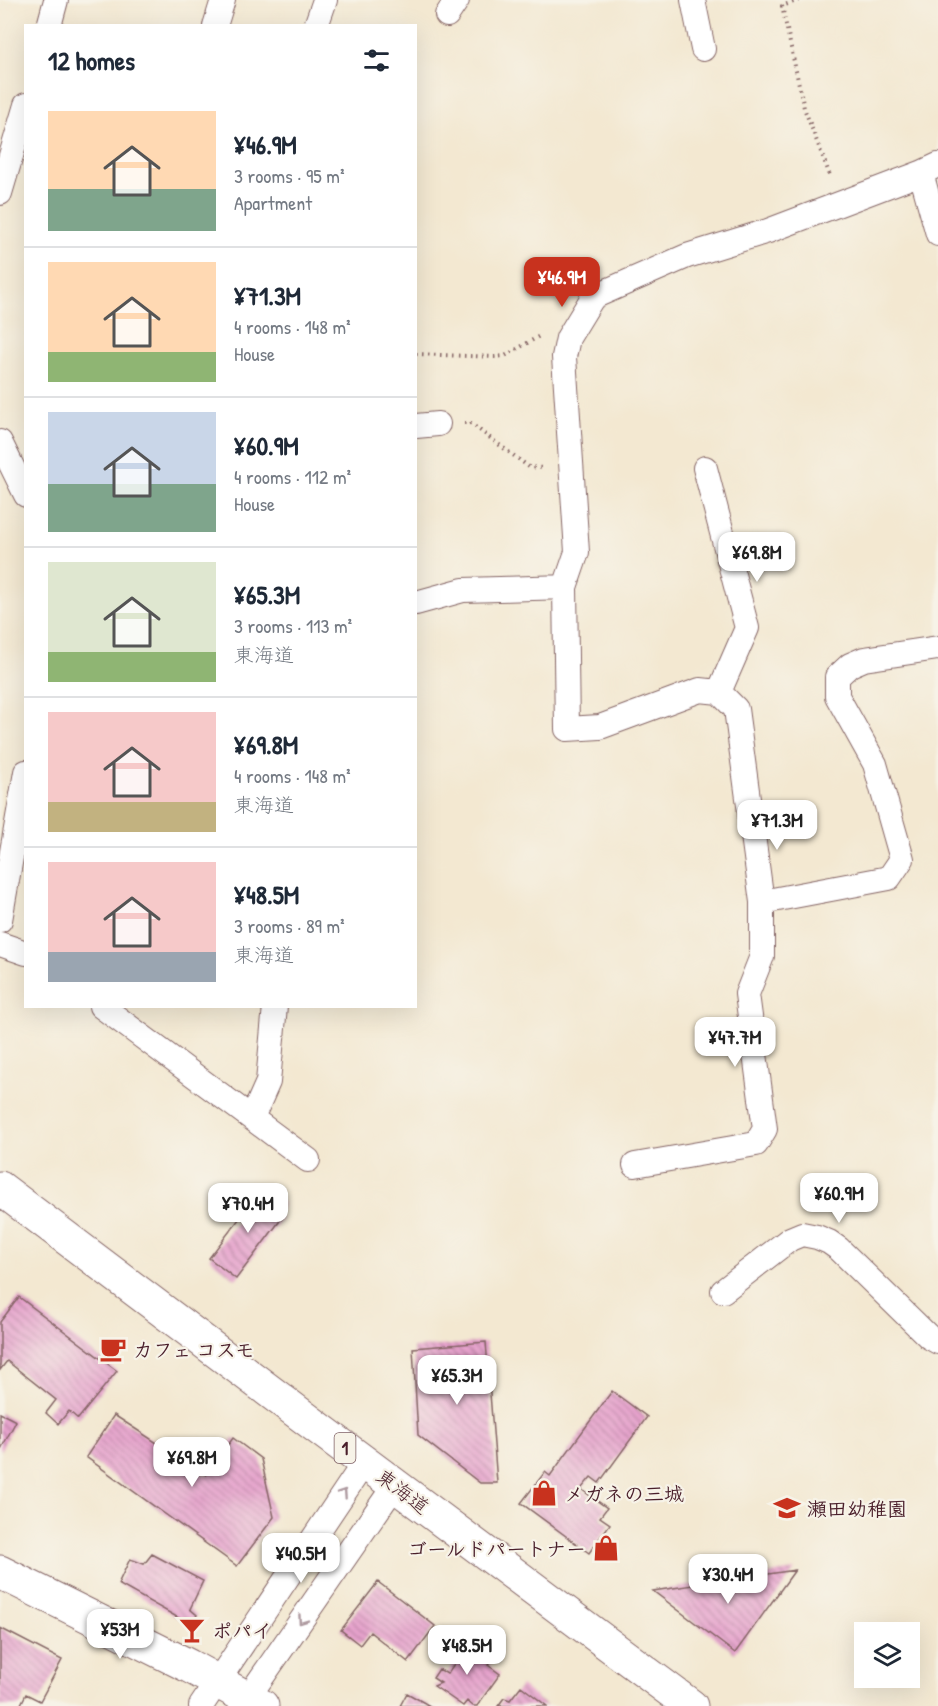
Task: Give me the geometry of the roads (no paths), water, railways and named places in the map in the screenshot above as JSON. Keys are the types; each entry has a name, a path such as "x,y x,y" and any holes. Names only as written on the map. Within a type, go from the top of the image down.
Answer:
{"main road":[{"name":"東海道","path":"0,1188 691,1706"},
{"path":"0,1572 209,1694 251,1703"}],"street":[{"path":"50,24 56,0"},
{"path":"216,24 223,0"},
{"path":"317,24 325,0"},
{"path":"693,0 703,49"},
{"path":"0,193 24,112"},
{"path":"635,1165 674,1148 756,1144 765,1129 747,994 762,956 762,902 736,709 719,692 700,690 600,727 567,729 565,587 577,552 564,357 568,338 593,297 687,256 768,231 929,169 938,234"},
{"path":"0,442 24,491"},
{"path":"705,468 747,628 719,692"},
{"path":"417,603 464,590 565,587"},
{"path":"762,902 889,878 902,859 875,764 837,696 837,676 850,665 864,659 938,648"},
{"path":"0,920 24,783"},
{"path":"0,944 24,952"},
{"path":"107,1008 126,1015 252,1118 308,1160"},
{"path":"252,1118 268,1082 275,1008"},
{"path":"723,1291 790,1239 802,1234 817,1237 839,1249 929,1337 938,1342"},
{"path":"209,1694 364,1463"},
{"path":"251,1703 395,1485"}],"place":[{"name":"カフェ コスモ","path":"113,1349"},
{"name":"メガネの三城","path":"544,1493"},
{"name":"瀬田幼稚園","path":"787,1508"},
{"name":"ゴールドパートナー","path":"606,1548"},
{"name":"ポパイ","path":"192,1630"}]}
